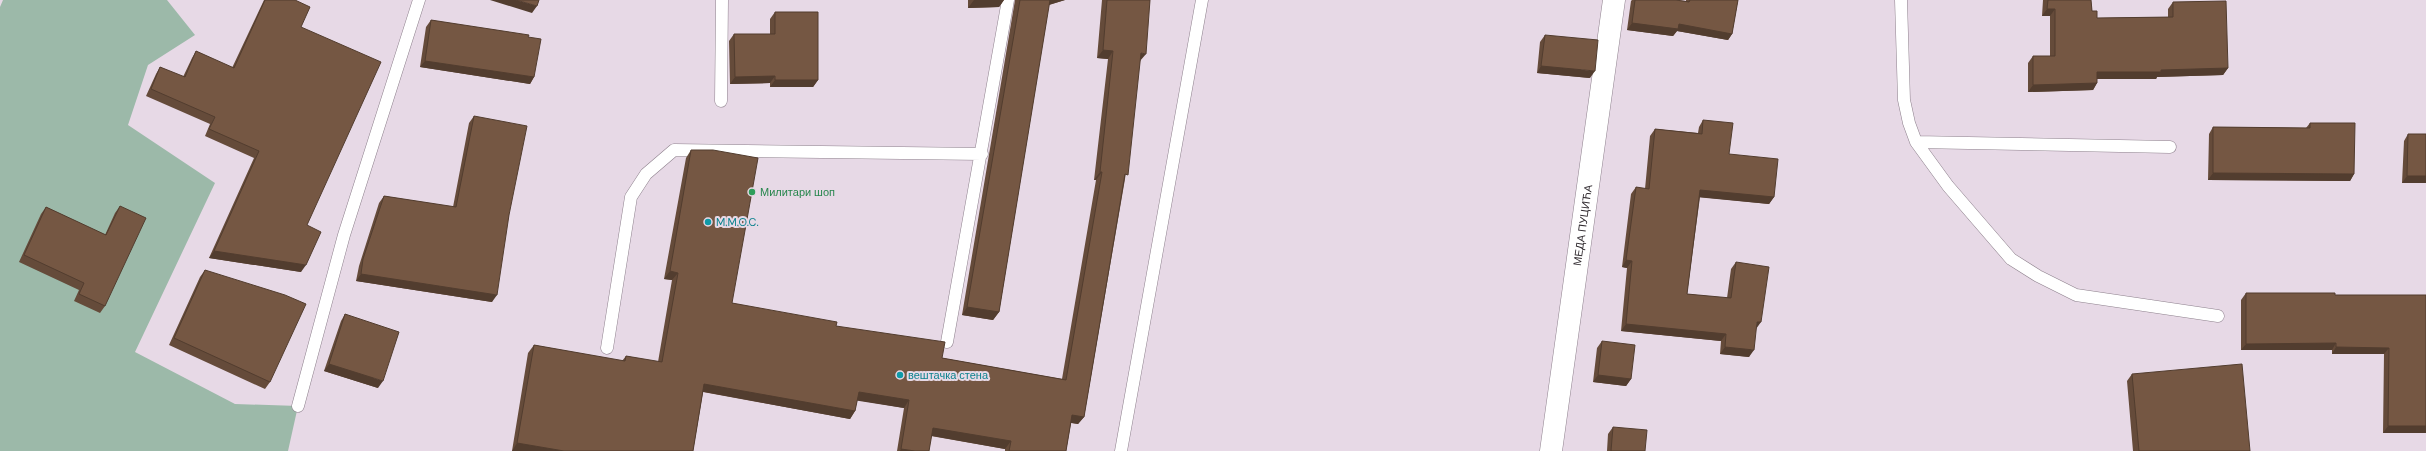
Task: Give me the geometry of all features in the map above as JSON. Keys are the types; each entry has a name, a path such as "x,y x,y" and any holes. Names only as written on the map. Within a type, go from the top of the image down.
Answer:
{"street":[{"name":"МЕДА ПУЦИЋА","path":"1551,451 1614,0"}],"lane":[{"path":"298,406 344,235 419,0"},
{"path":"721,101 722,0"},
{"path":"947,342 982,154 1008,0"},
{"path":"1122,451 1202,0"},
{"path":"1901,0 1904,100 1909,123 1916,142 1948,186 2011,259 2038,276 2076,295 2218,316"},
{"path":"1916,142 2170,147"},
{"path":"607,348 632,197 646,174 674,150 982,154"}],"green space":[{"path":"3,0 167,0 195,35 148,65 128,125 215,183 135,352 235,404 298,406 288,451 0,451 0,7"}],"building":[{"path":"265,0 295,0 310,7 301,27 381,62 307,225 321,232 306,265 214,251 259,151 209,129 215,117 151,89 160,67 185,77 196,51 234,68"},
{"path":"516,0 539,0 537,6"},
{"path":"1020,0 1050,0 999,312 967,307"},
{"path":"1107,0 1150,0 1146,54 1141,53 1128,175 1125,174 1084,417 1072,415 1066,451 1009,451 1011,441 933,428 929,451 901,449 909,400 859,392 855,411 704,384 693,451 564,451 517,443 534,345 625,361 626,356 662,362 678,273 670,271 691,150 713,150 758,158 732,303 837,322 836,326 945,342 942,358 1066,380 1102,172 1100,172 1113,51 1103,50"},
{"path":"1635,0 1676,0 1689,2 1690,0 1738,0 1732,34 1679,24 1678,29 1632,23"},
{"path":"2048,0 2091,0 2092,11 2097,11 2097,18 2173,17 2173,2 2226,1 2228,68 2161,70 2161,72 2097,72 2097,83 2033,85 2033,56 2055,56 2055,9 2047,9"},
{"path":"775,12 818,12 818,80 775,80 775,76 735,77 734,34 775,34"},
{"path":"431,20 529,35 528,37 541,39 534,77 425,61"},
{"path":"1545,35 1598,40 1595,71 1541,66"},
{"path":"474,116 527,126 509,215 497,295 361,274 363,259 384,196 456,207"},
{"path":"1703,120 1733,123 1729,154 1778,159 1774,197 1700,190 1687,294 1731,298 1736,262 1769,267 1761,322 1757,322 1754,350 1725,347 1726,334 1626,324 1632,261 1626,260 1636,187 1649,189 1655,129 1702,134"},
{"path":"2310,123 2355,123 2354,174 2213,173 2213,127 2310,128"},
{"path":"2408,134 2426,134 2426,176 2407,176"},
{"path":"120,206 146,218 105,306 79,294 84,283 24,255 46,207 106,235"},
{"path":"205,270 285,295 306,304 270,382 174,338"},
{"path":"2246,293 2426,295 2426,426 2388,426 2389,348 2336,347 2336,343 2246,344"},
{"path":"345,314 399,332 383,381 329,364"},
{"path":"1602,341 1635,345 1631,379 1598,375"},
{"path":"2242,364 2250,451 2139,451 2132,374"},
{"path":"1613,427 1647,430 1645,451 1611,451"}],"place":[{"name":"Милитари шоп","path":"752,192"},
{"name":"M.M.O.C.","path":"708,222"},
{"name":"вештачка стена","path":"900,375"}]}
